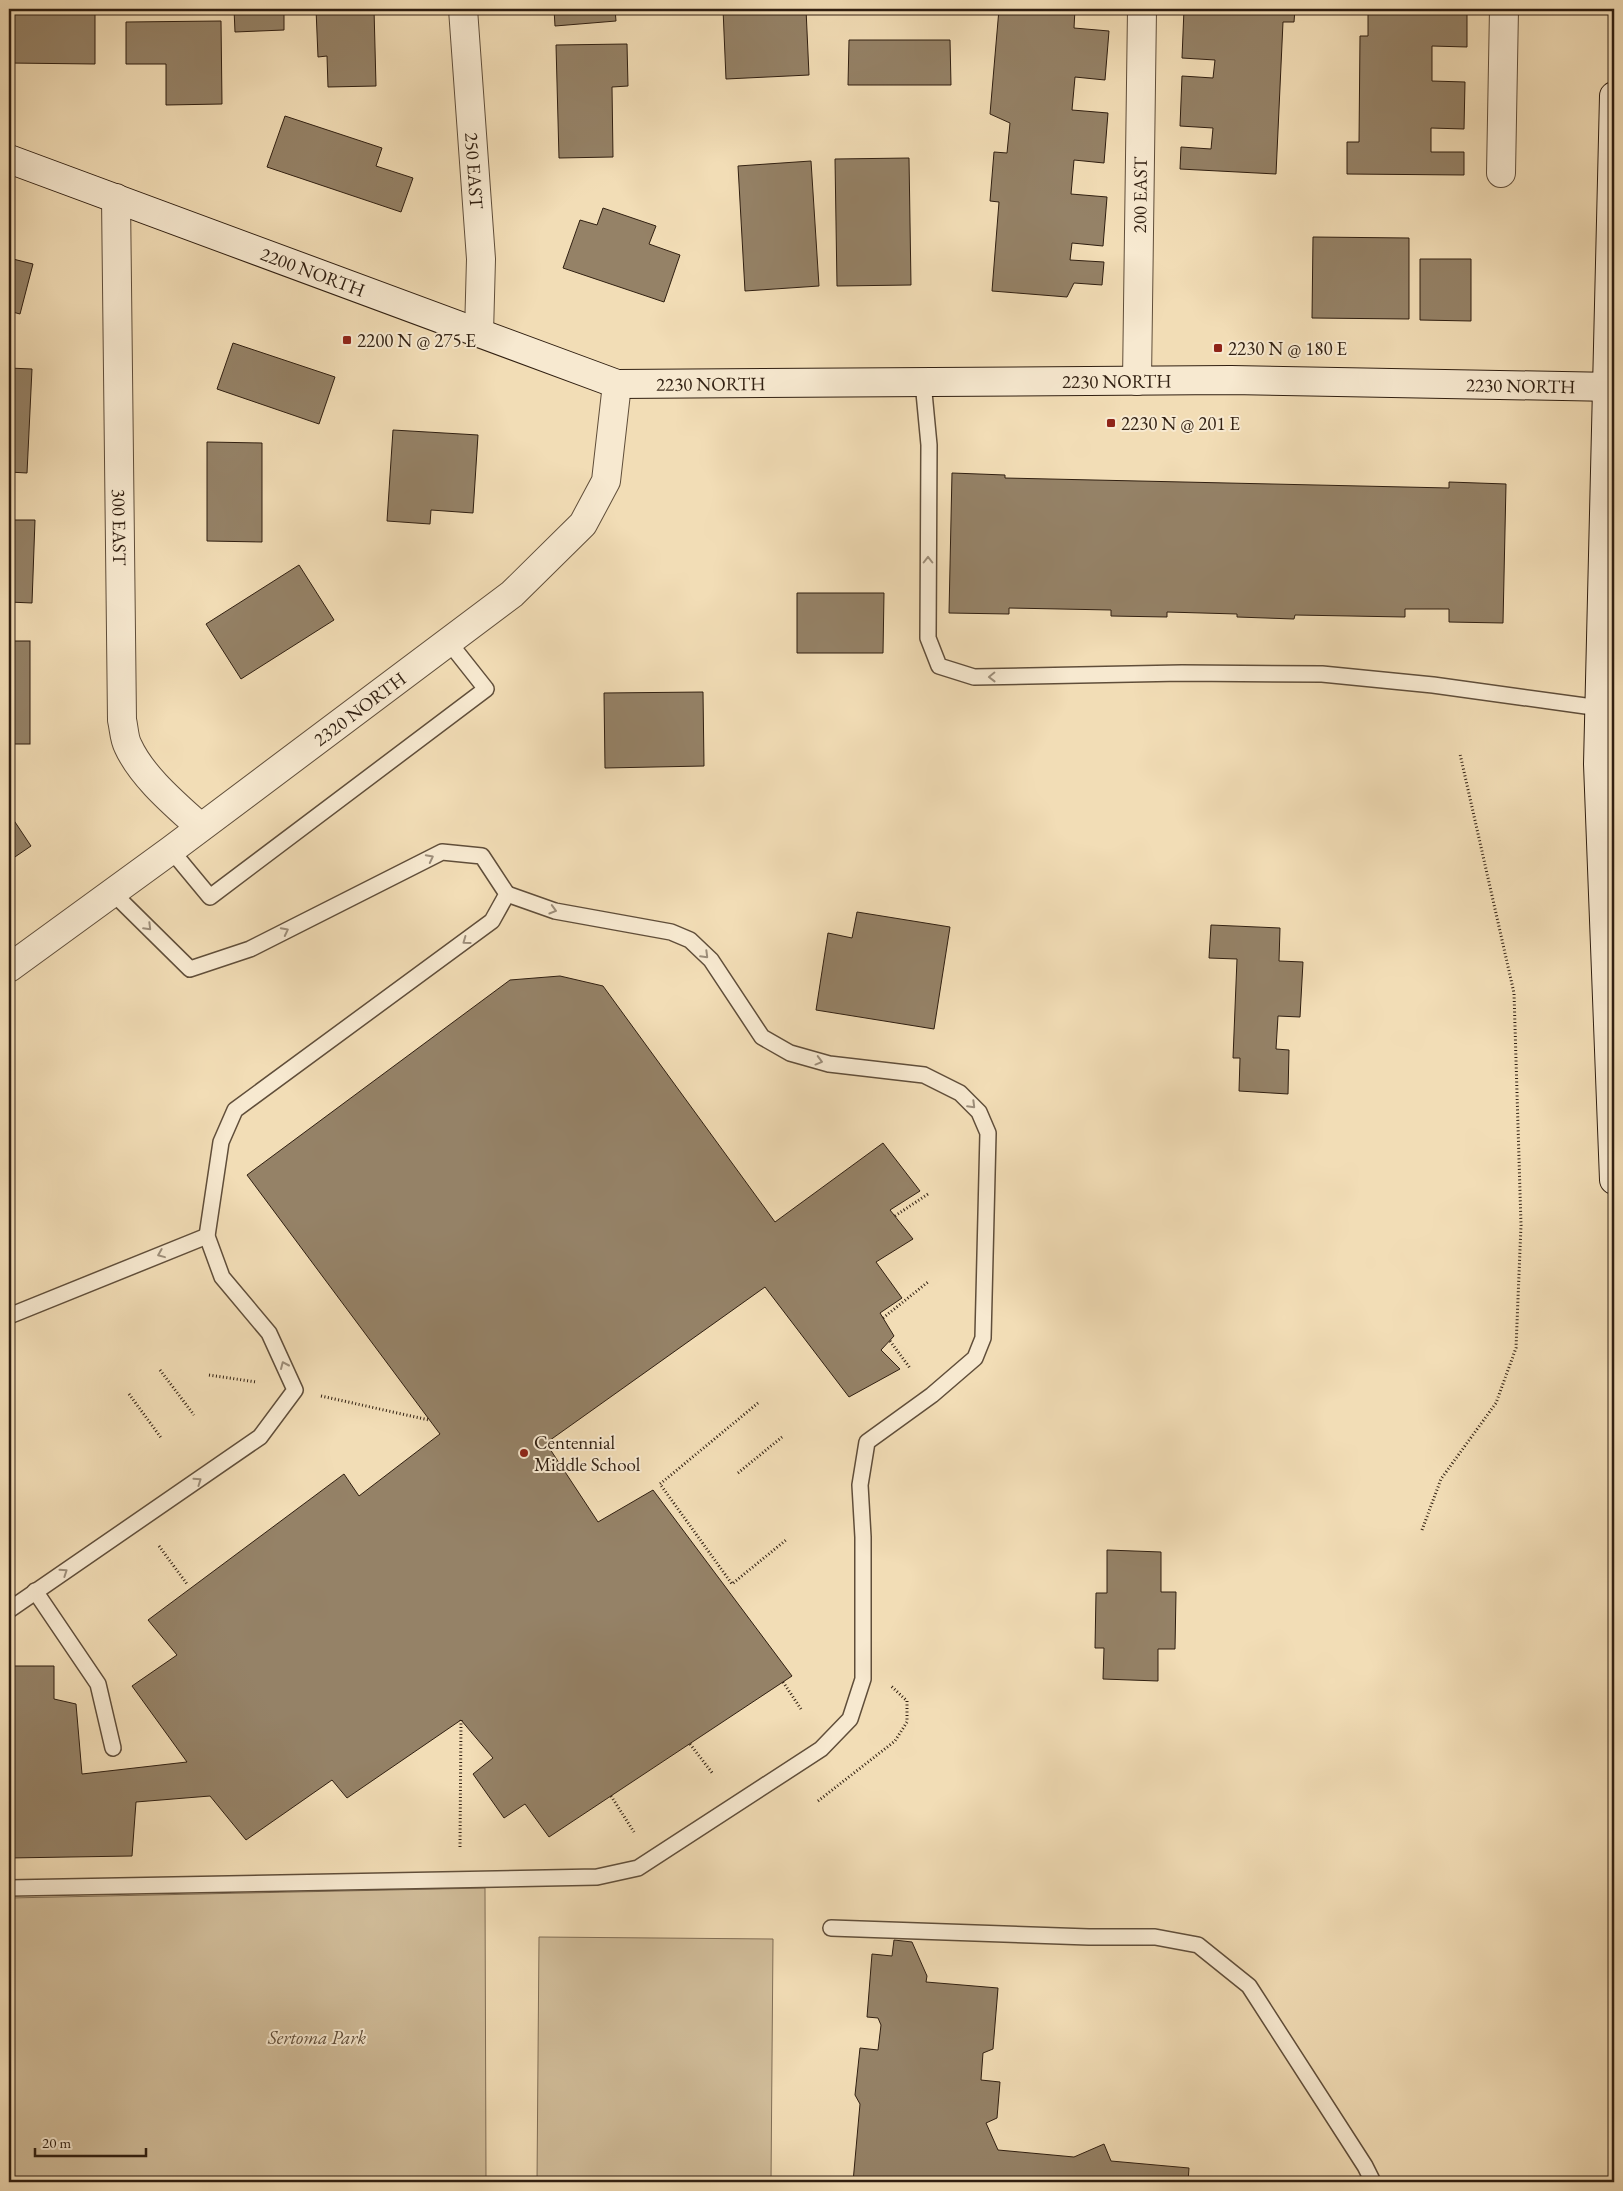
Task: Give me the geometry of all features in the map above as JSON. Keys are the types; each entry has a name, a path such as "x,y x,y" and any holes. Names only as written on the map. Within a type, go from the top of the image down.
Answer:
{"main road":[{"name":"250 EAST","path":"462,9 481,259 478,333"},
{"name":"200 EAST","path":"1137,381 1142,9"},
{"path":"1501,173 1504,9"},
{"path":"1614,96 1611,387 1598,773 1614,1180"},
{"name":"2200 NORTH","path":"9,159 617,384"},
{"name":"300 EAST","path":"116,198 122,720 128,746 143,768 168,797 200,827"},
{"name":"2230 NORTH","path":"617,384 1241,380 1611,387"},
{"name":"2320 NORTH","path":"9,968 171,850 512,594 583,524 606,481 617,384"}],"lane":[{"path":"923,382 929,445 928,638 939,666 974,677 1182,673 1322,674 1433,685 1600,708"},
{"path":"171,850 210,897 486,689 448,641"},
{"path":"9,1888 597,1877 638,1868 821,1749 850,1719 863,1679 863,1537 860,1485 867,1442 932,1395 975,1358 983,1338 988,1133 979,1112 960,1093 924,1076 829,1064 790,1053 762,1037 711,960 690,940 671,932 555,911 507,894 482,856 442,852 250,949 190,969 113,893"},
{"path":"9,1610 260,1436 295,1390 269,1333 222,1277 207,1236 221,1142 235,1110 492,922 507,894"},
{"path":"9,1316 207,1236"},
{"path":"35,1591 98,1684 114,1748"},
{"path":"831,1928 1089,1937 1154,1937 1198,1945 1249,1986 1365,2166 1373,2182"}],"path":[{"path":"1422,1530 1441,1479 1496,1403 1516,1348 1521,1225 1514,993 1460,754"},
{"path":"895,1216 928,1194"},
{"path":"883,1318 928,1282"},
{"path":"890,1341 910,1368"},
{"path":"160,1370 194,1415"},
{"path":"210,1375 256,1382"},
{"path":"129,1394 162,1439"},
{"path":"318,1396 429,1420"},
{"path":"758,1402 660,1484 732,1584 786,1540"},
{"path":"738,1473 782,1437"},
{"path":"159,1546 187,1584"},
{"path":"818,1801 895,1741 907,1722 907,1700 886,1681"},
{"path":"783,1682 801,1709"},
{"path":"460,1847 461,1720"},
{"path":"690,1744 713,1774"},
{"path":"611,1796 634,1832"}],"green space":[{"name":"Sertoma Park","path":"485,1888 486,2182 9,2182 9,1898"},
{"path":"539,1937 773,1939 771,2182 537,2182"}],"building":[{"path":"9,9 95,10 95,64 9,63"},
{"path":"234,9 284,9 284,30 235,32"},
{"path":"316,9 374,9 376,86 328,87 327,56 318,57"},
{"path":"554,9 615,9 616,21 555,26"},
{"path":"723,9 806,9 809,75 726,79"},
{"path":"999,9 1075,9 1074,28 1109,31 1105,80 1075,77 1072,110 1108,113 1104,163 1074,160 1071,194 1107,197 1103,246 1072,243 1070,260 1104,262 1102,285 1074,283 1067,297 992,291 999,202 990,201 994,152 1007,153 1010,123 990,114"},
{"path":"1184,9 1295,9 1294,22 1283,22 1276,174 1180,169 1181,147 1211,149 1213,128 1180,126 1182,76 1213,78 1215,60 1182,58"},
{"path":"1368,9 1467,9 1467,47 1432,46 1432,81 1465,82 1464,129 1431,128 1431,152 1464,152 1464,175 1347,174 1347,142 1359,142 1360,36 1368,36"},
{"path":"221,21 222,104 166,105 166,64 126,64 126,22"},
{"path":"849,40 950,40 951,85 848,85"},
{"path":"627,44 628,86 612,87 613,157 559,158 556,45"},
{"path":"285,116 382,148 376,166 413,178 401,212 267,167"},
{"path":"909,158 911,285 837,286 835,159"},
{"path":"811,161 819,286 745,291 738,166"},
{"path":"603,208 656,226 649,244 680,255 664,302 563,268 580,220 597,225"},
{"path":"1313,237 1409,238 1409,319 1312,318"},
{"path":"9,258 33,264 20,314 9,311"},
{"path":"1420,259 1471,259 1471,321 1420,320"},
{"path":"233,343 335,377 319,424 217,389"},
{"path":"9,368 32,369 27,473 9,472"},
{"path":"393,430 478,435 473,513 431,510 430,524 387,521"},
{"path":"207,442 262,443 262,542 207,541"},
{"path":"952,473 1005,475 1005,478 1449,488 1449,482 1506,484 1503,623 1449,622 1449,609 1405,609 1405,617 1295,615 1294,619 1237,617 1237,614 1167,612 1167,617 1111,616 1111,610 1009,608 1009,614 949,613"},
{"path":"9,520 35,520 32,603 9,602"},
{"path":"299,565 334,620 241,679 206,624"},
{"path":"797,593 884,593 883,653 797,653"},
{"path":"9,641 30,641 30,744 9,744"},
{"path":"703,692 704,766 605,768 604,693"},
{"path":"9,813 31,846 9,861"},
{"path":"857,912 950,927 934,1029 816,1010 828,933 852,938"},
{"path":"1211,925 1280,928 1279,961 1303,962 1300,1017 1278,1016 1276,1049 1289,1050 1288,1094 1239,1091 1240,1058 1233,1058 1237,959 1209,958"},
{"name":"Centennial Middle School","path":"560,976 603,986 775,1222 883,1143 920,1191 890,1210 913,1239 876,1262 902,1298 880,1313 894,1336 881,1350 900,1369 849,1397 765,1287 546,1443 598,1522 653,1490 792,1676 549,1837 525,1804 504,1818 473,1774 493,1758 461,1720 347,1798 332,1780 246,1840 210,1796 136,1802 132,1856 9,1858 9,1666 54,1666 54,1699 76,1704 82,1774 187,1762 132,1686 177,1655 148,1620 344,1474 359,1496 440,1434 247,1175 510,980"},
{"path":"1107,1550 1161,1552 1161,1592 1176,1592 1175,1649 1158,1649 1158,1681 1103,1679 1104,1648 1095,1648 1096,1593 1107,1593"},
{"path":"894,1940 912,1942 927,1976 926,1982 998,1988 993,2049 983,2053 981,2080 1000,2082 997,2118 986,2123 998,2150 1074,2157 1104,2144 1111,2161 1189,2168 1188,2182 853,2182 860,2104 855,2095 860,2048 878,2050 881,2025 878,2018 867,2017 872,1954 892,1956"}],"place":[{"name":"2200 N @ 275 E","path":"347,340"},
{"name":"2230 N @ 180 E","path":"1218,348"},
{"name":"2230 N @ 201 E","path":"1111,423"},
{"name":"Centennial Middle School","path":"524,1453"}]}
